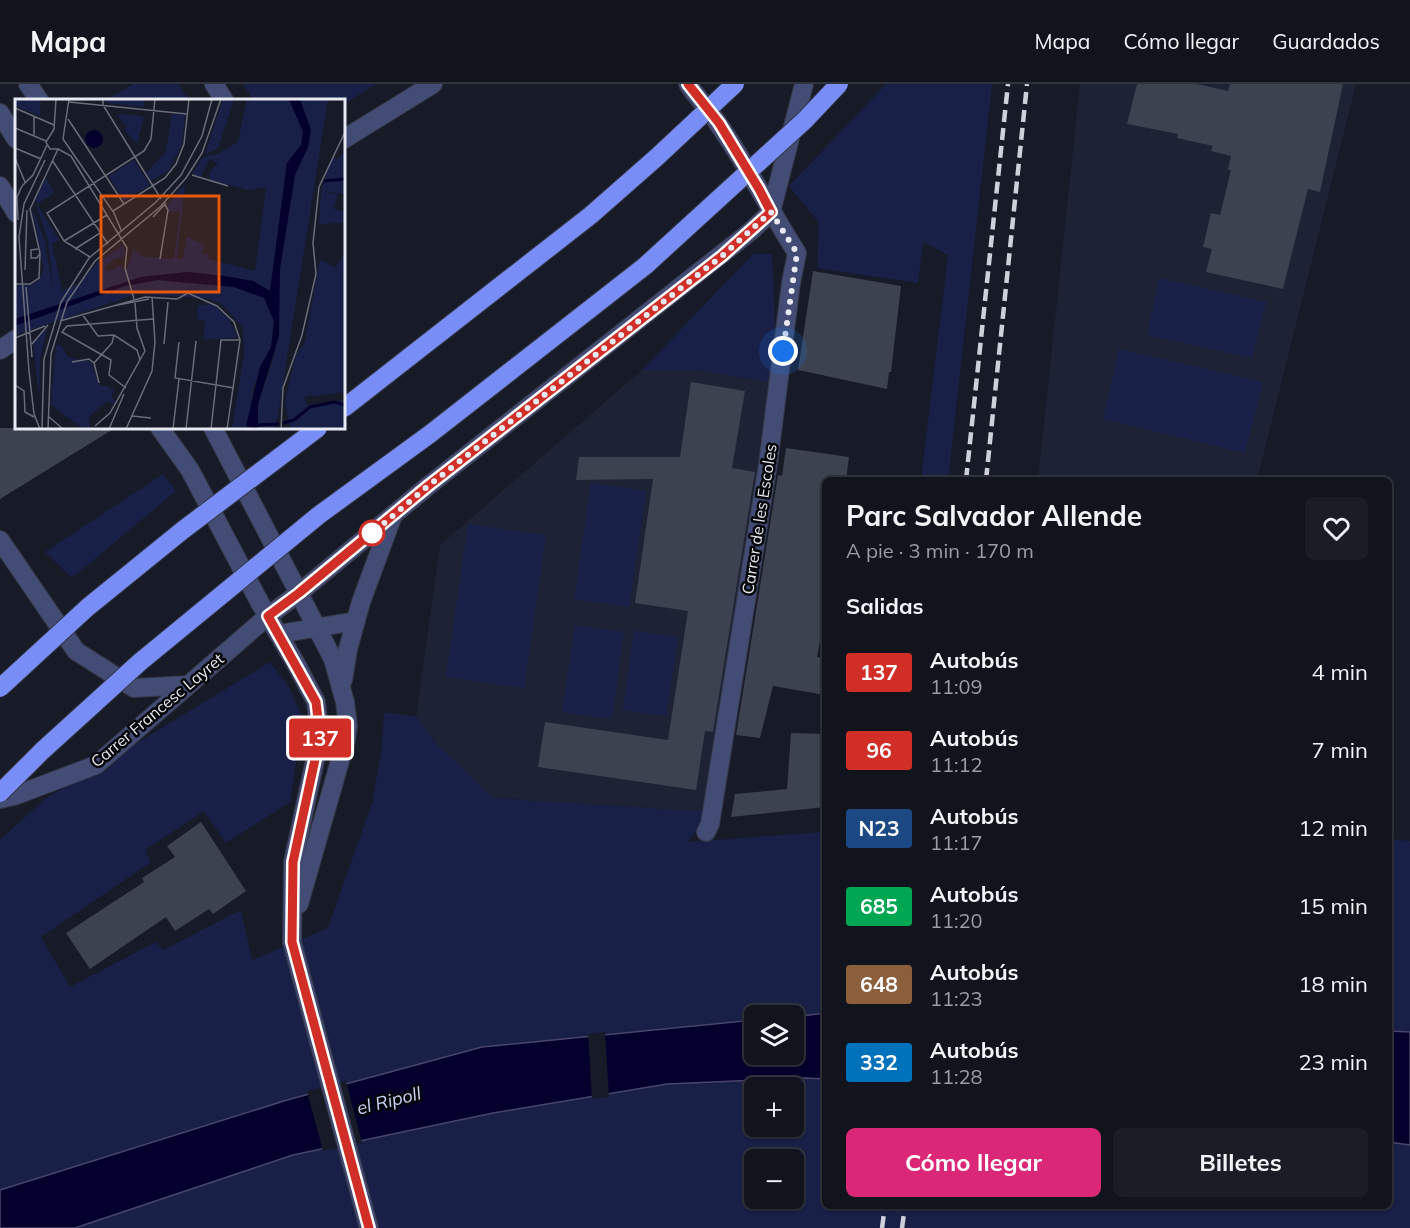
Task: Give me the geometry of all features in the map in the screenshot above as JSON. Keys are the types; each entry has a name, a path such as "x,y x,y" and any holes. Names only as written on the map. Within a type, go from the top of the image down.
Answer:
{"highway":[{"path":"345,407 591,215 735,84"},
{"path":"0,793 42,751 140,662 319,515 430,434 645,266 805,120 839,84"},
{"path":"0,688 88,606 183,530 317,429"}],"street":[{"path":"28,84 38,99"},
{"path":"214,84 223,99"},
{"path":"345,138 433,84"},
{"name":"Carrer de les Escoles","path":"688,84 719,123 797,253 791,283 768,464 710,824 706,832"},
{"path":"771,212 804,84"},
{"path":"0,113 15,137"},
{"path":"0,186 15,211"},
{"name":"Carrer Francesc Layret","path":"0,799 14,796 96,765 268,616 428,486 722,256 771,212"},
{"path":"0,350 15,340"},
{"path":"161,429 190,470 316,702 320,736 293,862 292,936 369,1228"},
{"path":"214,429 333,659 343,693 348,726 346,740 292,936"},
{"path":"343,693 343,669 365,589 393,516"},
{"path":"0,540 76,651 134,688 188,686"},
{"path":"279,634 356,621"}],"shaded area":[{"path":"133,84 178,84 188,99 108,99"},
{"path":"243,84 376,84 345,103 345,99 252,99"},
{"path":"886,84 992,84 948,477 921,477 948,255 923,242 918,283 817,268 819,230 817,220 789,186"},
{"path":"1080,84 1356,84 1258,477 1038,477"},
{"path":"753,254 772,254 777,383 697,370 642,370"},
{"path":"1159,278 1266,302 1252,358 1147,335"},
{"path":"1119,349 1263,382 1245,453 1103,419"},
{"path":"642,370 697,370 777,383 711,812 493,798 437,744 416,717 440,545"},
{"path":"163,474 176,491 72,578 45,552"},
{"path":"591,483 646,491 629,607 574,599"},
{"path":"468,524 546,535 524,688 446,677"},
{"path":"575,625 624,632 612,719 562,712"},
{"path":"634,631 678,637 666,716 623,710"},
{"path":"270,662 289,687 303,719 290,802 226,843 204,811 145,850 151,862 41,937 70,987 156,942 163,950 241,910 252,960 328,928 372,803 382,748 384,712 416,717 437,744 493,798 711,812 688,842 822,832 822,1013 804,1016 804,1005 744,1005 744,1022 287,1100 0,1190 0,840 45,799"},
{"path":"1392,839 1410,841 1410,1032 1392,1031"},
{"path":"804,1078 822,1079 822,1209 1392,1209 1392,1142 1410,1145 1410,1228 75,1228 293,1155 493,1113 667,1084 744,1081 744,1137 804,1137"}],"water":[{"name":"el Ripoll","path":"822,1013 822,1079 744,1077 744,1081 667,1084 493,1113 293,1155 75,1228 0,1228 0,1190 287,1100 482,1047 744,1021 744,1065 804,1065 804,1016"},
{"path":"1392,1031 1410,1032 1410,1145 1392,1142"}],"pier":[{"path":"605,1032 609,1097 592,1099 588,1034"},
{"path":"346,1081 362,1143 323,1151 307,1091"}],"building":[{"path":"1137,84 1197,84 1228,91 1230,84 1343,84 1320,192 1308,189 1283,289 1206,272 1212,249 1203,247 1211,213 1220,215 1231,170 1228,170 1231,156 1211,151 1213,146 1177,138 1178,134 1127,124"},
{"path":"813,271 901,286 887,389 798,370"},
{"path":"691,382 745,391 732,468 755,472 713,732 705,731 696,790 538,767 545,722 668,740 688,611 635,603 653,479 576,480 579,457 680,457"},
{"path":"0,428 113,429 0,499"},
{"path":"786,448 849,457 846,477 822,477 822,630 817,657 822,658 822,694 773,686 760,738 736,735 778,475 782,476"},
{"path":"791,733 822,734 822,807 731,817 735,794 787,789"},
{"path":"201,822 246,891 213,914 209,909 175,931 166,917 90,969 66,933 144,882 142,878 175,857 167,846"}],"railway":[{"path":"966,477 1008,84"},
{"path":"986,477 1027,84"},
{"path":"882,1228 885,1209"},
{"path":"902,1228 905,1209"}],"bus line":[{"name":"137","path":"369,1228 292,942 293,862 320,736 316,702 268,616 299,593 417,494 722,256 771,212 719,123 688,84"}],"route":[{"path":"372,533 370,535 417,494 722,256 771,212 797,253 783,351"}]}
